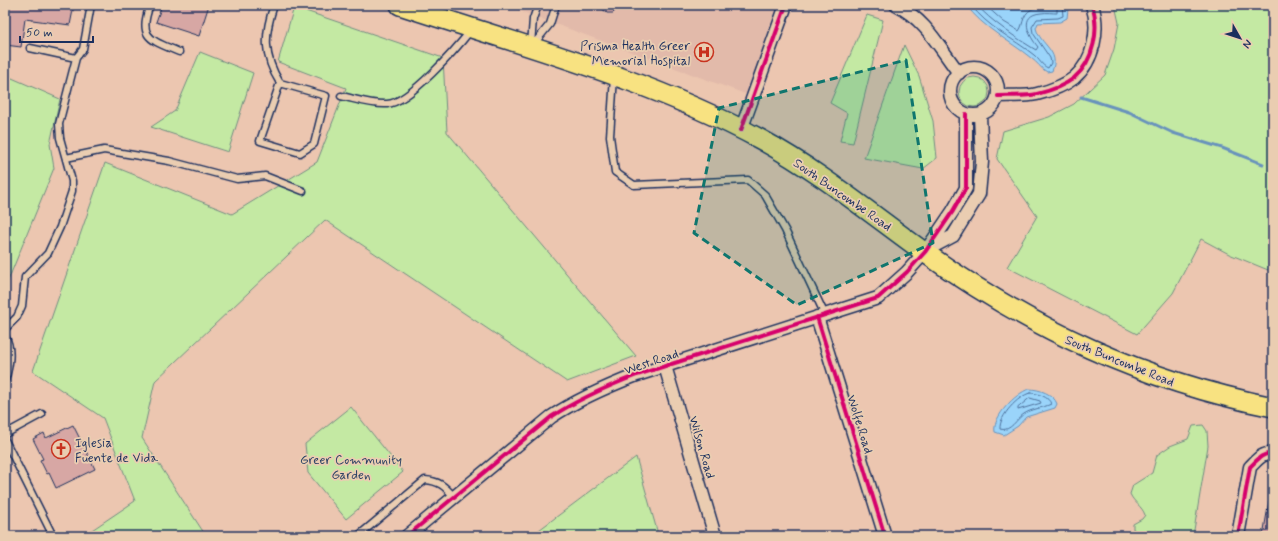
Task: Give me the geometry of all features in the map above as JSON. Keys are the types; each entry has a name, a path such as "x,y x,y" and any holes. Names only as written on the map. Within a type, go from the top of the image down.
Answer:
{"main road":[{"name":"South Buncombe Road","path":"400,5 614,75 672,97 741,130 810,169 924,252 1021,314 1095,351 1150,374 1194,389 1273,407"}],"street":[{"path":"741,130 786,5"},
{"path":"896,5 911,12 931,34 959,73"},
{"path":"998,96 1036,94 1067,83 1075,78 1086,63 1093,49 1096,32 1092,5"},
{"path":"974,67 990,73 996,83 998,96 992,107 980,115 966,114 954,106 950,92 954,78 966,69 974,67"},
{"name":"West Road","path":"407,536 551,417 573,402 598,390 665,366 878,298 907,272 924,252 953,211 966,188 966,114"},
{"path":"924,252 953,236 980,194 982,162 980,115"},
{"name":"Wolfe Road","path":"821,316 885,536"},
{"name":"Wilson Road","path":"665,366 715,536"},
{"path":"1238,536 1250,466 1257,458 1268,453 1273,454"}],"lane":[{"path":"5,329 17,317 22,306 25,277 48,253 60,227 72,191 72,182 60,138 59,124 76,58 83,49 91,5"},
{"path":"150,5 144,19 144,30 152,39 179,52"},
{"path":"274,5 267,38 270,68 280,83 326,96 314,144 300,153 260,141 280,83"},
{"path":"531,48 533,19 538,5"},
{"path":"531,48 550,24 556,5"},
{"path":"341,96 387,104 402,98 420,84 455,50 472,29"},
{"path":"30,48 76,58"},
{"path":"614,75 610,136 615,172 634,185 748,180 765,195 785,230 821,316"},
{"path":"66,158 85,152 111,151 169,160 237,179 265,176 303,191"},
{"path":"5,336 8,341 10,353 5,381"},
{"path":"5,434 42,414"},
{"path":"5,440 53,536"},
{"path":"358,536 425,480 437,481 446,487 454,497"}],"highlighted area":[{"path":"906,60 933,243 797,305 694,233 719,108"}],"shaded area":[{"name":"Prisma Health Greer Memorial Hospital","path":"504,5 794,5 759,99"}],"green space":[{"path":"1115,5 1273,5 1273,272 1229,254 1201,239 1173,293 1137,334 1007,267 1037,216 997,159 1003,131 1049,117 1074,104 1105,75 1114,49 1119,23"},
{"path":"294,7 443,58 447,132 636,356 567,382 325,220 155,381 142,438 206,536 83,536 135,501 103,418 33,371 105,163 232,214 317,162 346,88 278,62"},
{"path":"867,15 883,20 853,143 840,141 847,113 830,103"},
{"path":"904,45 919,76 933,121 937,158 923,169 864,158"},
{"path":"200,52 253,73 228,152 151,127 175,111"},
{"path":"5,75 60,99 50,144 54,168 5,288"},
{"path":"974,77 980,78 988,86 988,98 980,106 974,107 968,106 960,98 959,92 960,86 968,78"},
{"name":"Greer Community Garden","path":"351,407 403,472 346,519 308,473 305,444"},
{"path":"1203,425 1207,431 1208,446 1193,536 1144,536 1133,529 1133,524 1142,519 1145,515 1130,494 1133,485 1152,473 1157,455 1170,446 1188,439 1193,426"},
{"path":"636,457 658,534 656,536 531,536"}],"water":[{"path":"966,5 1066,6 1068,9 1067,18 1060,22 1038,23 1036,28 1041,39 1049,48 1054,58 1052,71 1047,72 1023,52 989,28"},
{"path":"1029,389 1041,391 1053,397 1057,404 1055,408 1026,417 1018,426 1004,435 995,432 997,420 1006,406 1018,395"}],"building":[{"path":"5,5 74,5 70,25 25,19 21,47 5,45"},
{"path":"162,5 209,5 199,36 156,22"},
{"path":"598,5 621,5 613,13 607,13"},
{"name":"Iglesia Fuente de Vida","path":"73,425 95,469 56,488 49,473 47,474 40,460 43,459 33,439 44,433 46,438"},
{"path":"1269,501 1273,502 1273,536 1263,536"}],"waterway":[{"path":"1081,97 1129,112 1173,133 1222,148 1263,164"}],"cycle path":[{"path":"741,130 786,5"},
{"path":"998,96 1037,94 1056,88 1074,78 1086,63 1094,44 1095,24 1092,5"},
{"path":"407,536 551,417 582,399 637,375 878,298 907,272 925,252 953,211 966,188 966,114"},
{"path":"817,317 885,536"},
{"path":"1238,536 1250,467 1263,455 1273,454"}],"place":[{"name":"Prisma Health Greer Memorial Hospital","path":"704,52"},
{"name":"Iglesia Fuente de Vida","path":"61,449"}]}
